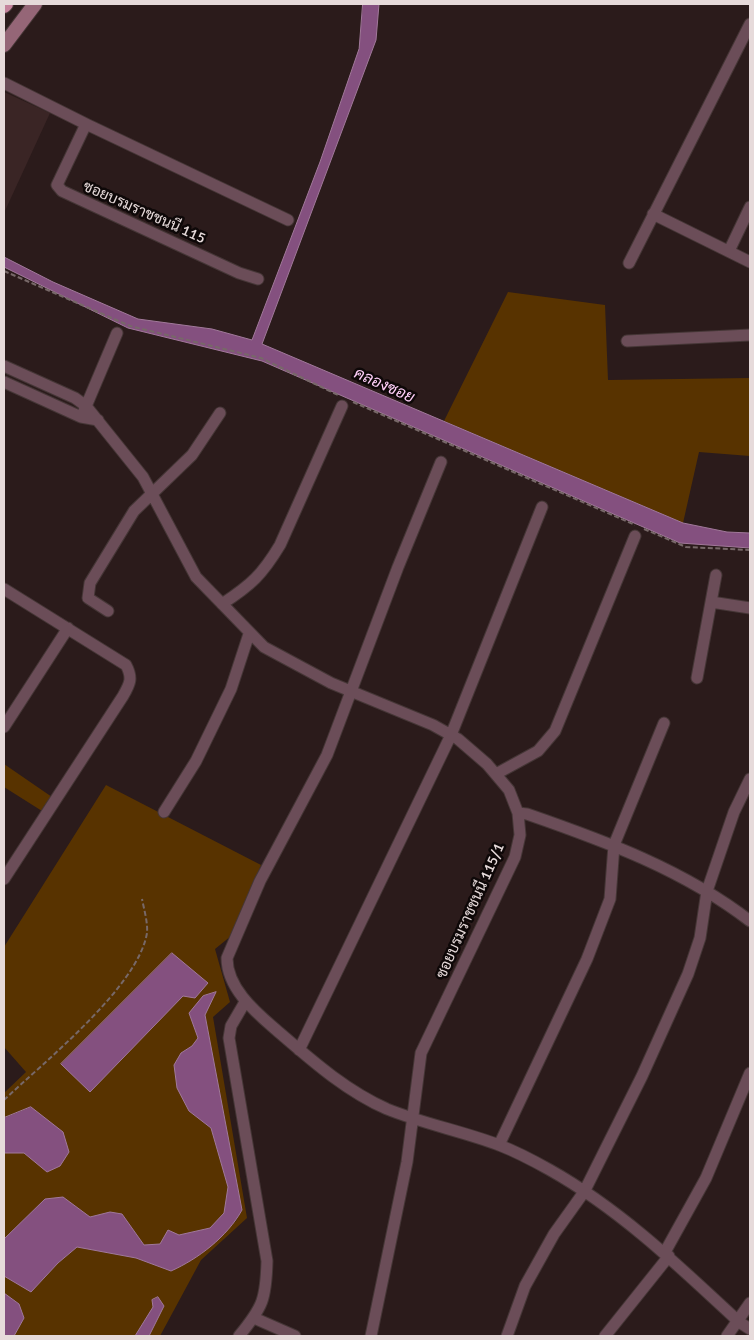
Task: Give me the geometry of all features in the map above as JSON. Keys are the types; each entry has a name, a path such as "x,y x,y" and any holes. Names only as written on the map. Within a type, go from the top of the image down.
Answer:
{"main road":[{"path":"4,45 35,4"}],"street":[{"path":"629,263 750,24"},
{"path":"4,82 86,124 288,220"},
{"name":"ซอยบรมราชชนนี 115","path":"86,124 61,175 58,185 62,191 239,273 258,279"},
{"path":"729,251 750,207"},
{"path":"653,214 750,262"},
{"path":"81,417 118,332"},
{"path":"627,340 750,335"},
{"name":"ซอยบรมราชชนนี 115/1","path":"4,366 74,398 86,406 142,477 196,577 249,634 264,647 350,692 433,725 451,735 487,764 509,790 518,814 520,836 515,857 421,1053 407,1162 371,1336"},
{"path":"23,391 29,378"},
{"path":"4,382 81,417 98,420"},
{"path":"222,604 256,580 271,559 344,401"},
{"path":"108,610 92,603 88,598 90,583 134,511 192,455 220,413"},
{"path":"441,462 327,755 260,881 227,958 227,968 245,1002 327,1074 385,1108 413,1119 499,1145 551,1171 584,1192 667,1254 739,1322 750,1329"},
{"path":"299,1050 451,735 542,507"},
{"path":"496,774 538,751 555,731 635,536"},
{"path":"697,678 716,575"},
{"path":"4,589 126,665 131,674 130,683 4,879"},
{"path":"711,602 750,608"},
{"path":"4,727 68,628"},
{"path":"164,812 196,761 223,705 249,634"},
{"path":"499,1145 587,959 607,908 614,874 614,845 664,723"},
{"path":"507,1336 525,1286 554,1234 584,1192 642,1076 688,974 700,938 707,891 734,812 750,779"},
{"path":"518,814 527,814 614,845 707,891 750,921"},
{"path":"239,1336 263,1304 266,1289 267,1260 229,1038 231,1026 245,1002"},
{"path":"605,1336 667,1254 706,1178 750,1073"},
{"path":"728,1336 739,1322 750,1302"},
{"path":"254,1318 295,1336"}],"path":[{"path":"4,271 130,326 261,358 344,401 686,547 750,550"},
{"path":"4,1100 100,1010 131,972 147,933 142,899"}],"shaded area":[{"path":"363,4 379,4 376,40 262,344 683,523 727,532 750,533 750,548 680,543 262,361 128,328 4,267 4,257 53,282 138,319 212,329 252,340 320,162 359,49"},
{"path":"4,92 50,113 4,213"},
{"path":"508,292 605,305 608,380 750,378 750,456 699,452 683,523 444,421"},
{"path":"4,764 52,797 42,811 4,787"},
{"path":"106,785 261,865 231,936 215,949 230,1002 213,1017 247,1218 201,1260 160,1336 149,1336 164,1306 153,1307 135,1336 14,1336 24,1318 19,1304 4,1293 4,1276 31,1292 58,1263 77,1247 136,1258 171,1271 236,1221 242,1210 205,1015 189,1013 198,1038 192,1046 181,1053 189,1111 211,1128 228,1187 224,1213 210,1228 179,1235 160,1244 144,1245 122,1214 110,1212 90,1217 45,1199 4,1239 4,1153 24,1153 32,1107 4,1118 4,1093 26,1072 4,1047 4,947","holes":["172,954 195,998 183,995 90,1092 62,1064"]},
{"path":"172,953 208,983 195,998 183,996 90,1092 61,1064"},
{"path":"216,992 205,1015 242,1210 236,1220 220,1238 201,1254 171,1271 136,1258 77,1247 58,1263 31,1292 4,1276 4,1239 45,1199 63,1197 90,1217 110,1212 122,1214 144,1245 160,1244 168,1230 179,1235 210,1228 224,1213 228,1187 211,1128 189,1111 177,1088 174,1065 181,1053 192,1046 198,1038 189,1013 203,996"},
{"path":"31,1107 63,1132 69,1152 60,1166 47,1172 24,1153 4,1153 4,1118"},
{"path":"4,1293 19,1304 24,1318 14,1336 4,1336"},
{"path":"158,1297 164,1306 149,1336 135,1336 153,1307 152,1300"}],"water label":[{"name":"คลองซอย","path":"384,386"}]}
